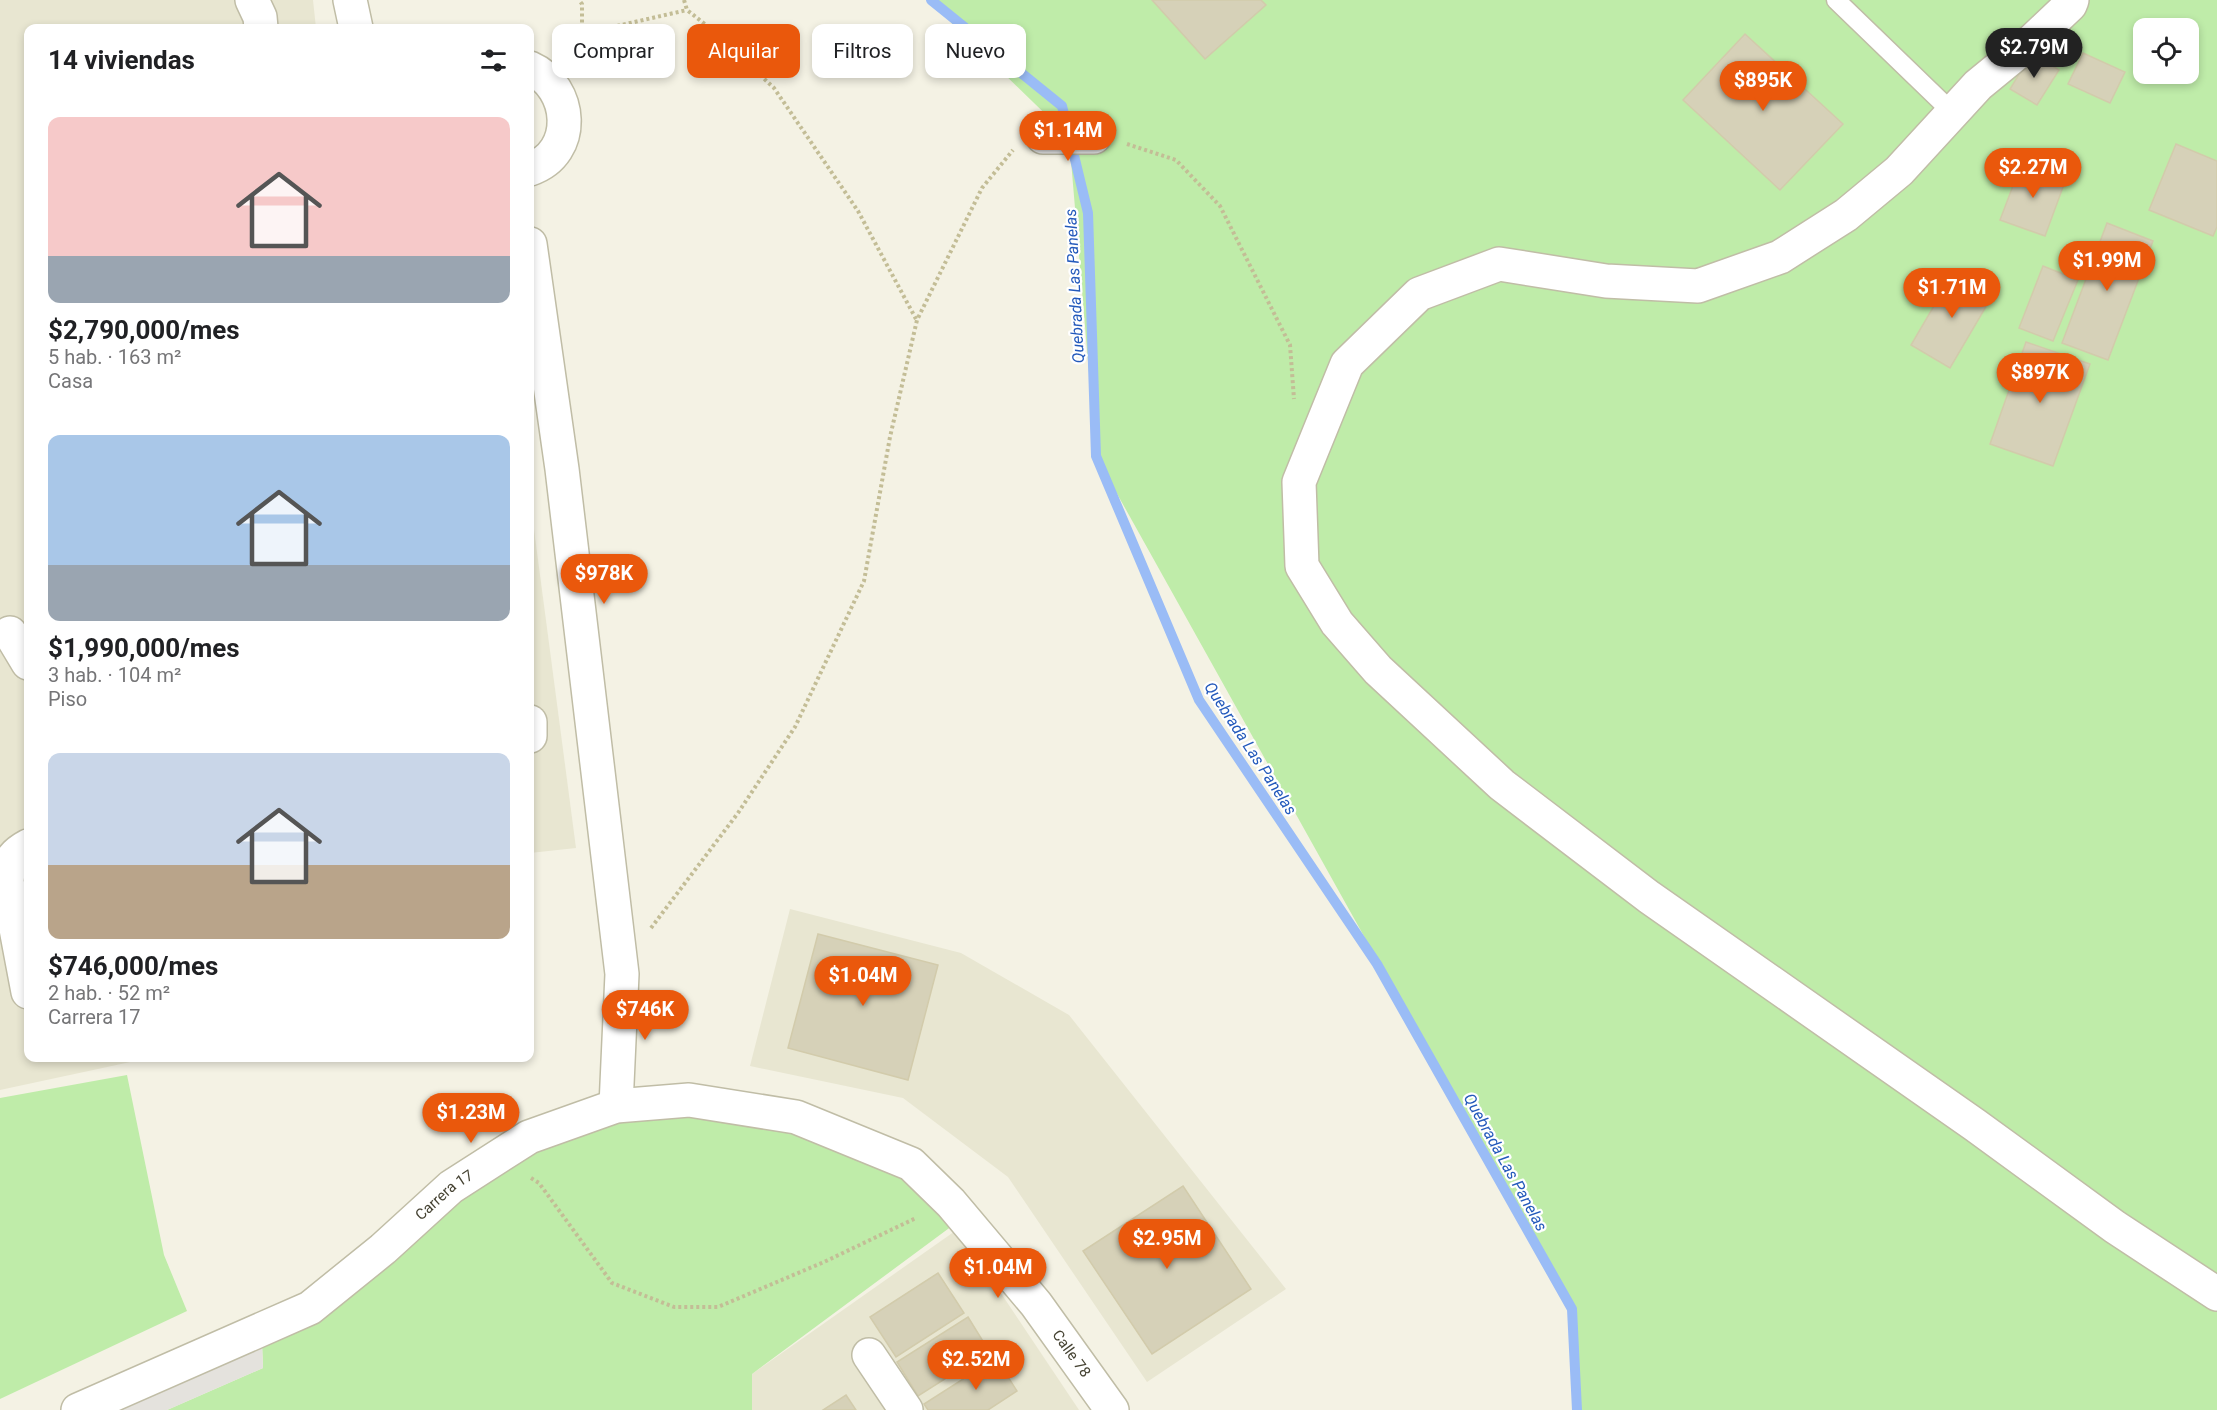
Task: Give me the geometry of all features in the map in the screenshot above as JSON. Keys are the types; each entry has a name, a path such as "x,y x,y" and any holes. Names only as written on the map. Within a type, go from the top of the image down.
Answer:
{"street":[{"path":"252,0 261,24"},
{"path":"350,0 355,24"},
{"path":"2072,0 2040,33 1998,67 1952,112 1899,171 1846,215 1780,256 1698,286 1606,281 1499,264 1419,294 1347,364 1299,482 1302,566 1337,623 1378,670 1502,785 1648,897 1975,1125 2115,1227 2217,1294"},
{"path":"534,70 541,73 556,89 564,109 564,131 554,151 534,168"},
{"path":"1043,137 1094,137"},
{"path":"534,272 562,469 622,974 616,1106"},
{"path":"13,631 24,654"},
{"path":"24,848 16,853 9,866 7,881 24,971"},
{"name":"Carrera 17","path":"78,1410 310,1308 383,1248 451,1187 529,1137 616,1106 689,1100 796,1118 911,1164"},
{"name":"Calle 78","path":"911,1164 951,1203 1036,1304 1112,1410"},
{"path":"869,1355 906,1410"}],"lane":[{"path":"1836,0 1952,112"}],"path":[{"path":"579,0 582,4 582,24"},
{"path":"684,0 687,10 711,29 774,88 858,212 917,320"},
{"path":"626,24 687,10"},
{"path":"556,89 561,78"},
{"path":"650,930 661,912 692,876 738,813 795,727 864,581 890,437 917,320 982,188 1014,148 1043,137"},
{"path":"1094,137 1176,160 1220,206 1290,345 1294,402"},
{"path":"529,1177 539,1183 612,1284 674,1307 718,1307 824,1262 917,1217"}],"shaded area":[{"path":"0,0 313,0 316,24 24,24 24,1062 130,1062 0,1090"},
{"path":"534,529 576,848 534,853"},
{"path":"790,909 961,953 1069,1015 1286,1289 1147,1382 1008,1177 903,1098 750,1066"},
{"path":"958,1229 1079,1410 752,1410 752,1374"},
{"path":"262,1343 263,1368 167,1410 107,1410"}],"green space":[{"path":"928,0 2217,0 2217,1410 1577,1410 1572,1309 1096,456 1069,137 1008,78 1026,78 1026,24 953,24"},
{"path":"127,1075 164,1255 187,1311 0,1399 0,1098"},
{"path":"691,1112 797,1129 906,1180 956,1223 752,1374 752,1410 167,1410 263,1368 262,1343 456,1198 539,1145 617,1117"}],"building":[{"path":"1152,0 1261,0 1266,5 1205,59"},
{"path":"1745,34 1843,124 1780,190 1683,100"},
{"path":"2032,53 2059,70 2037,105 2010,89"},
{"path":"2083,53 2125,72 2110,103 2068,84"},
{"path":"2176,144 2217,161 2217,227 2213,236 2149,210"},
{"path":"2022,162 2066,179 2045,236 2000,220"},
{"path":"2107,223 2153,241 2108,360 2062,343"},
{"path":"2043,266 2078,280 2053,341 2019,328"},
{"path":"1955,270 1994,293 1950,368 1911,345"},
{"path":"2026,342 2090,364 2053,466 1990,444"},
{"path":"818,934 938,965 908,1080 788,1048"},
{"path":"1183,1186 1251,1289 1152,1354 1083,1251"},
{"path":"938,1273 964,1313 896,1357 870,1317"},
{"path":"968,1317 989,1351 918,1396 897,1362"},
{"path":"996,1358 1017,1391 988,1410 928,1410 924,1404"},
{"path":"846,1395 856,1410 823,1410"}],"waterway":[{"name":"Quebrada Las Panelas","path":"931,0 1062,106 1088,213 1096,456 1199,700 1377,964 1572,1309 1577,1410"}]}
